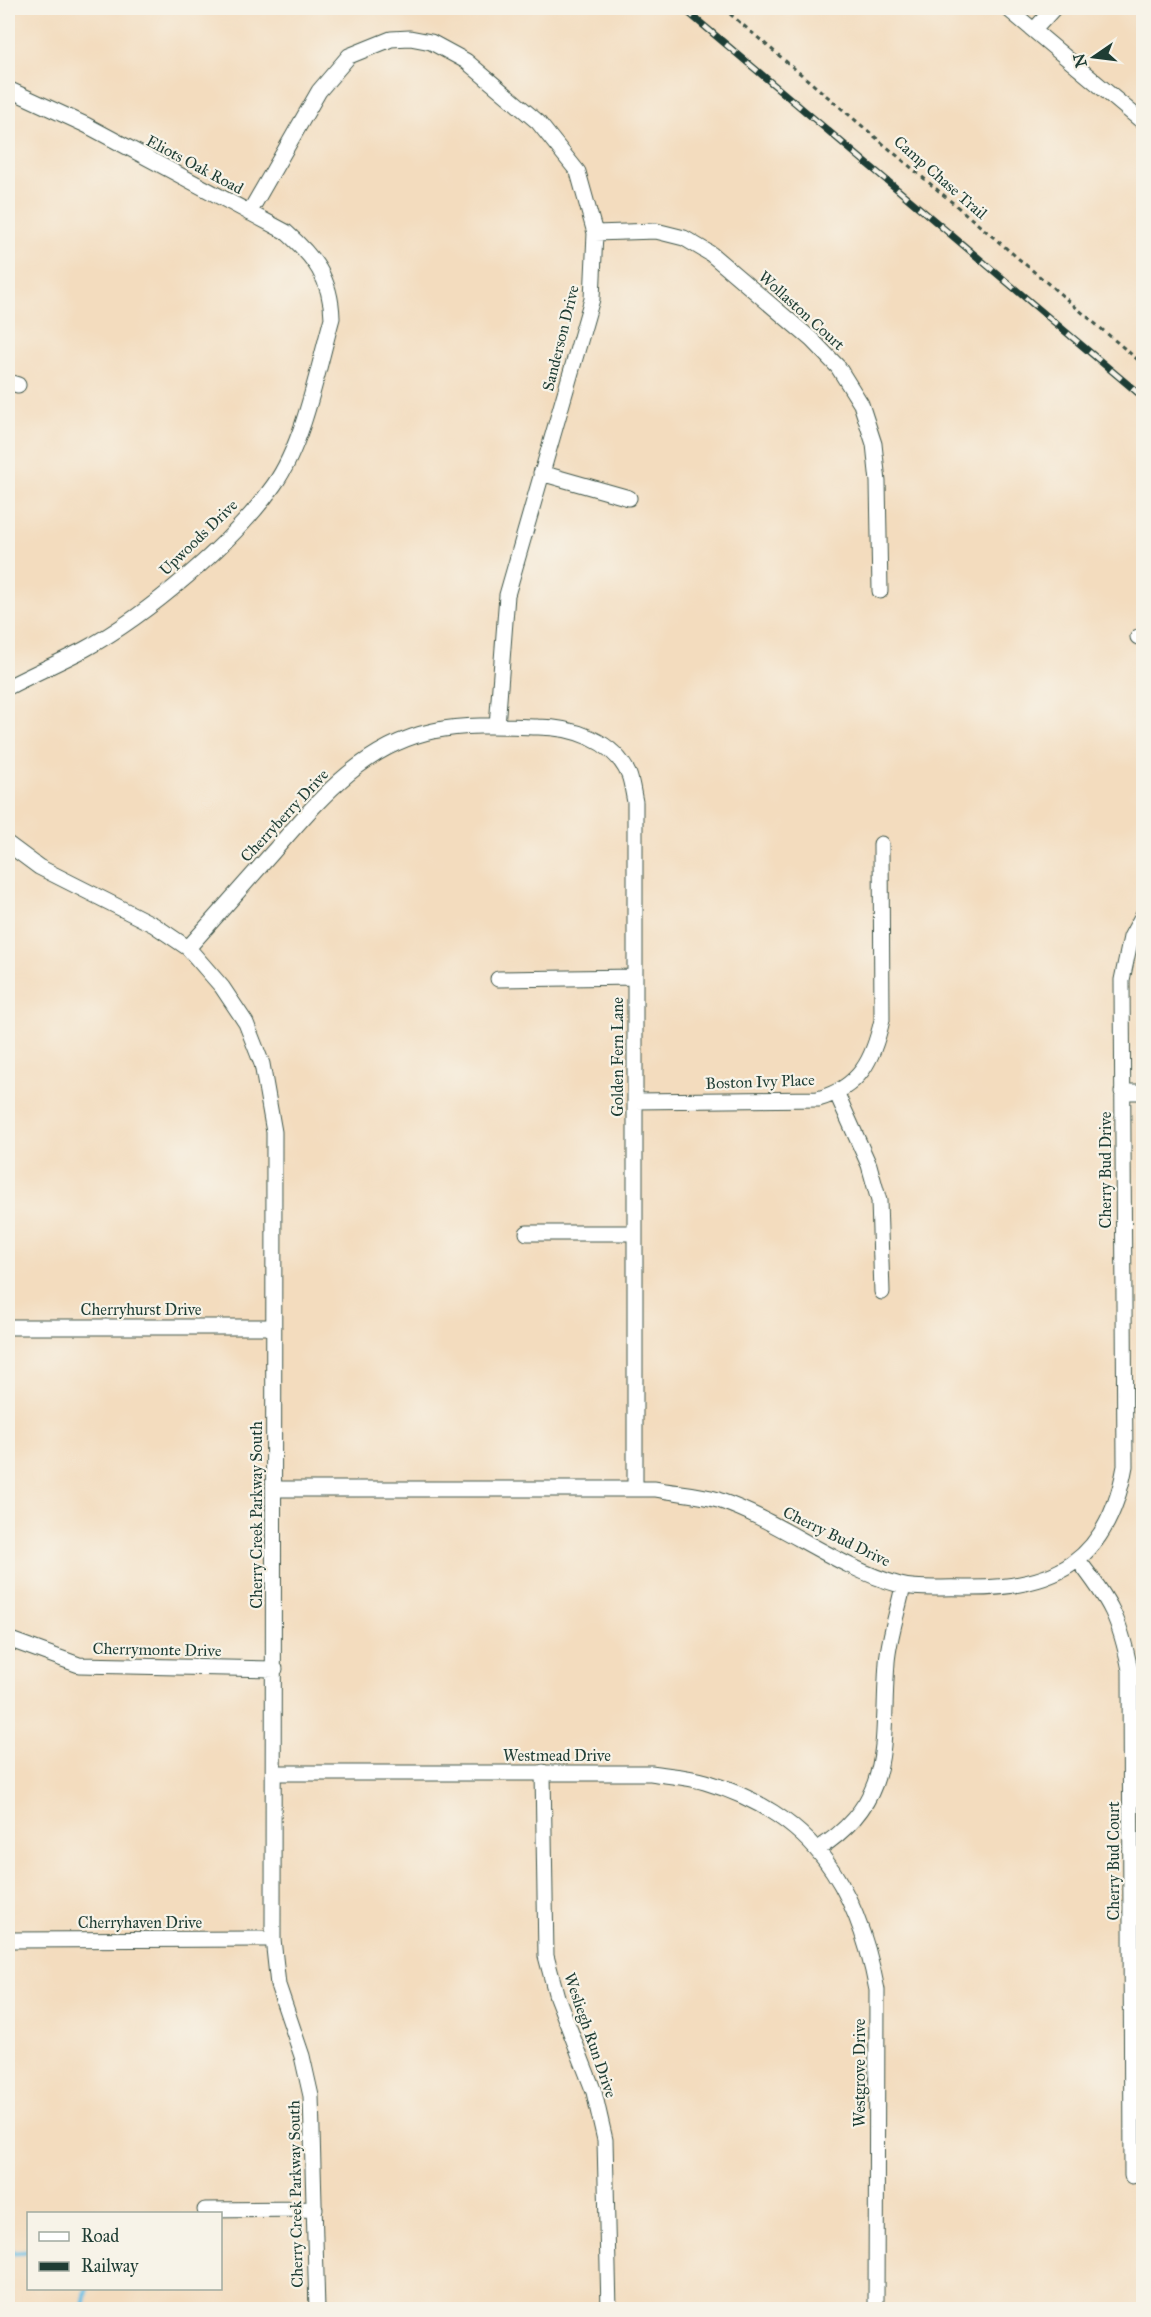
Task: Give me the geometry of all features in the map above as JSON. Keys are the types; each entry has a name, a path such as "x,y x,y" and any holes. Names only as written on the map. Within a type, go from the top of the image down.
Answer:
{"street":[{"path":"1007,8 1143,123"},
{"path":"1034,30 1054,8"},
{"name":"Sanderson Drive","path":"249,213 319,91 349,56 391,39 410,38 431,42 466,61 538,122 578,172 596,233 592,299 507,595 497,726"},
{"name":"Eliots Oak Road","path":"8,89 86,125 286,232 310,254 323,276 331,305"},
{"name":"Wollaston Court","path":"596,233 656,231 684,238 711,254 812,340 838,367 861,404 874,444 878,482 880,591"},
{"name":"Upwoods Drive","path":"8,687 87,648 146,610 226,540 275,485 295,445 302,423 332,318 331,305"},
{"path":"542,473 629,498"},
{"name":"Cherryberry Drive","path":"188,948 322,796 372,755 401,741 432,731 467,726 497,726"},
{"name":"Golden Fern Lane","path":"497,726 568,729 591,738 612,752 628,774 634,802 635,1489"},
{"name":"Boston Ivy Place","path":"635,1101 818,1099 837,1094 850,1086 864,1068 876,1046 882,1020 881,844"},
{"name":"Cherry Creek Parkway South","path":"9,848 39,867 154,925 188,948 222,987 246,1023 262,1064 274,1132 276,1773 273,1939 278,1984 302,2056 311,2096 317,2310"},
{"name":"Cherry Bud Drive","path":"274,1489 655,1489 717,1500 772,1524 875,1577 903,1586 1008,1587 1045,1578 1078,1560 1097,1541 1110,1517 1119,1497 1125,1466 1122,980 1131,937 1143,913"},
{"path":"498,980 635,977"},
{"path":"1122,1092 1143,1092"},
{"path":"837,1094 869,1165 879,1201 882,1292"},
{"path":"527,1233 635,1233"},
{"name":"Cherryhurst Drive","path":"8,1327 274,1327"},
{"name":"Cherry Bud Court","path":"1078,1560 1105,1594 1118,1621 1130,1670 1132,2176"},
{"path":"818,1849 850,1826 875,1789 881,1768 888,1659 903,1586"},
{"name":"Cherrymonte Drive","path":"8,1639 79,1665 275,1669"},
{"name":"Wesliegh Run Drive","path":"543,1772 546,1956 557,1997 594,2092 605,2140 609,2310"},
{"name":"Westmead Drive","path":"276,1773 651,1773 704,1781 742,1796 783,1821 818,1849"},
{"name":"Westgrove Drive","path":"818,1849 839,1878 858,1915 870,1952 877,1990 876,2310"},
{"name":"Cherryhaven Drive","path":"8,1940 273,1939"},
{"path":"206,2210 315,2209"}],"path":[{"name":"Camp Chase Trail","path":"723,8 1143,365"}],"waterway":[{"path":"8,2246 14,2253 27,2252"},
{"path":"83,2310 87,2290"}],"railway":[{"path":"683,8 1144,398"}]}
